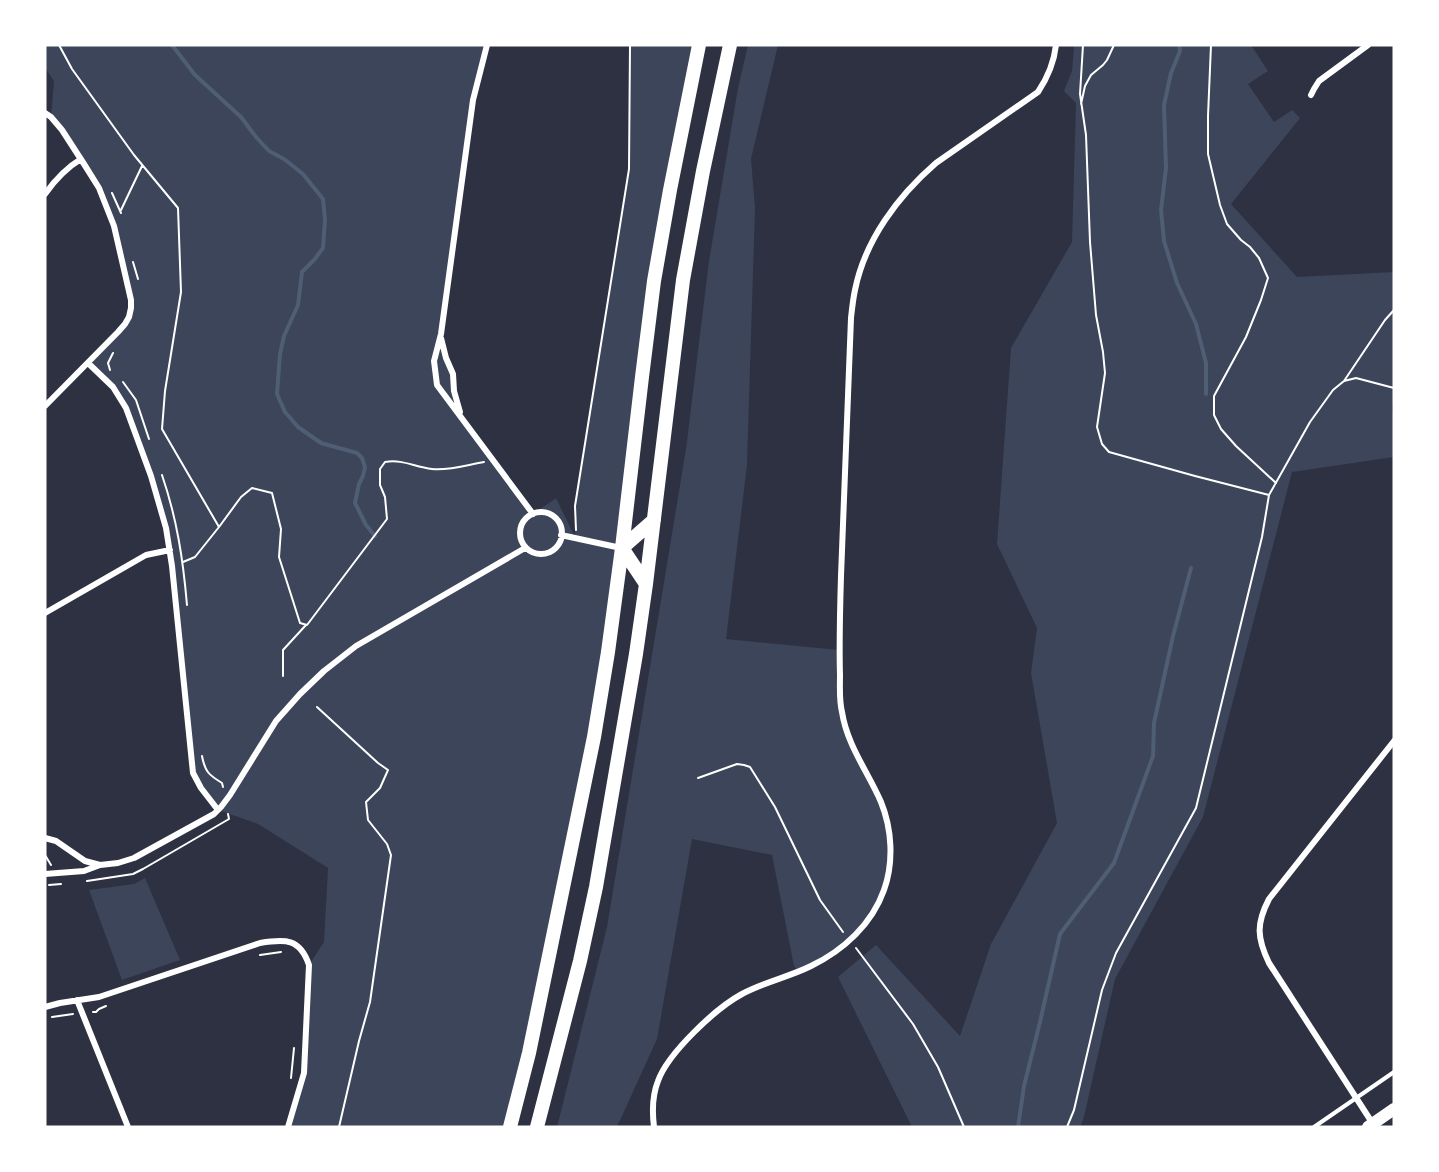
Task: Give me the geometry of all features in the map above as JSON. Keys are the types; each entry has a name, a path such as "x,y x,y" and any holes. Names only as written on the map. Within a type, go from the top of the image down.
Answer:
{"main road":[{"path":"510,1127 529,1053 594,737 622,548 654,281 699,45"},
{"path":"537,1127 580,962 596,887 636,654 685,270 730,45"},
{"path":"622,548 654,520"},
{"path":"622,548 646,584"},
{"path":"1372,1126 1394,1109"}],"street":[{"path":"487,45 473,100 441,334 434,361 437,386 533,514"},
{"path":"654,1127 652,1111 657,1081 687,1040 716,1011 740,995 811,966 838,950 851,940 870,917 884,890 891,846 885,814 847,734 840,701 839,650 843,510 851,318 855,288 874,239 905,194 936,163 1038,92 1052,66 1056,45"},
{"path":"1311,95 1319,81 1368,45"},
{"path":"45,113 62,130 99,188 114,226 129,286 131,308 125,324 45,406"},
{"path":"45,194 62,174 81,159"},
{"path":"441,334 446,358 453,374 454,391 461,415"},
{"path":"88,363 113,387 126,408 151,476 170,550 193,773 218,810"},
{"path":"546,513 560,523 561,542 550,553 541,555 533,553 525,548 521,540 523,522 533,514 546,513"},
{"path":"561,535 622,548"},
{"path":"45,874 84,871 134,858 214,814 230,795 276,721 324,671 356,646 525,548"},
{"path":"45,613 146,555 170,550"},
{"path":"1372,1126 1357,1098 1269,963 1258,931 1264,908 1269,899 1394,741"},
{"path":"45,838 56,841 85,861 100,865"},
{"path":"45,1007 108,994 260,943 279,940 299,946 306,954 309,965 304,1073 288,1127"},
{"path":"77,1000 128,1127"}],"lane":[{"path":"1314,1127 1394,1072"}],"path":[{"path":"59,45 72,69 142,165 178,208 181,292 165,391 162,429 219,527"},
{"path":"576,538 575,506 629,169 630,45"},
{"path":"1083,45 1080,94 1086,135 1090,242 1096,315 1105,373 1097,427 1102,444 1109,452 1269,495"},
{"path":"1081,104 1085,86 1091,75 1103,66 1114,45"},
{"path":"1211,45 1208,154 1220,205 1227,224 1259,258 1268,278 1246,337 1214,396 1214,415 1221,429 1236,447 1276,483"},
{"path":"114,226 142,165"},
{"path":"1067,1127 1074,1110 1102,990 1116,953 1196,808 1262,537 1269,495 1310,422 1333,390 1344,381 1394,310"},
{"path":"1344,381 1356,378 1394,388"},
{"path":"283,676 283,650 307,625 387,519 385,497 380,485 380,469 385,462 395,460 430,469 442,469 493,460"},
{"path":"172,566 195,557 241,497 252,488 272,493 281,529 279,557 300,623 307,625"},
{"path":"317,707 388,770 380,788 366,802 369,820 387,844 391,855 370,1002 339,1127"},
{"path":"698,778 738,764 750,767 775,807 820,900 838,927 851,940 913,1024 938,1067 964,1127"},
{"path":"45,855 54,869"},
{"path":"258,955 283,952"},
{"path":"45,1018 81,1011 96,1012 107,1006"},
{"path":"289,1086 294,1043"}],"shaded area":[{"path":"45,45 487,45 473,100 441,334 461,415 533,514 556,498 575,537 575,506 629,169 630,45 699,45 670,190 608,652 510,1127 288,1127 302,1081 309,965 324,942 328,868 258,824 218,810 196,780 166,528 119,396 88,363 118,332 131,308 114,226 99,188 51,117 54,81 45,68"},
{"path":"748,45 778,45 751,159 755,208 747,465 726,639 839,650 842,713 885,814 890,860 877,904 851,940 798,971 794,966 772,855 692,839 657,1039 617,1127 557,1127 607,927 686,449 709,261 738,88"},
{"path":"1074,45 1251,45 1268,71 1248,84 1274,122 1292,110 1300,118 1231,204 1297,277 1394,272 1394,396 1392,409 1394,457 1292,472 1203,817 1115,979 1080,1127 912,1127 838,977 876,945 960,1036 991,944 1057,823 1031,673 1037,628 997,544 1011,348 1072,242 1076,103 1064,91 1072,71"},
{"path":"145,878 180,960 122,980 89,890 134,884"}],"waterway":[{"path":"172,45 195,75 241,117 269,151 303,174 323,199 325,220 323,248 302,272 298,305 284,336 280,354 277,394 285,412 298,427 321,443 357,453 362,458 365,467 355,503 366,525 375,536"},
{"path":"1179,45 1180,51 1171,73 1164,105 1166,168 1161,210 1164,241 1177,283 1196,324 1206,363 1206,394"},
{"path":"1018,1127 1024,1086 1060,934 1114,863 1153,756 1154,723 1191,568"}]}
